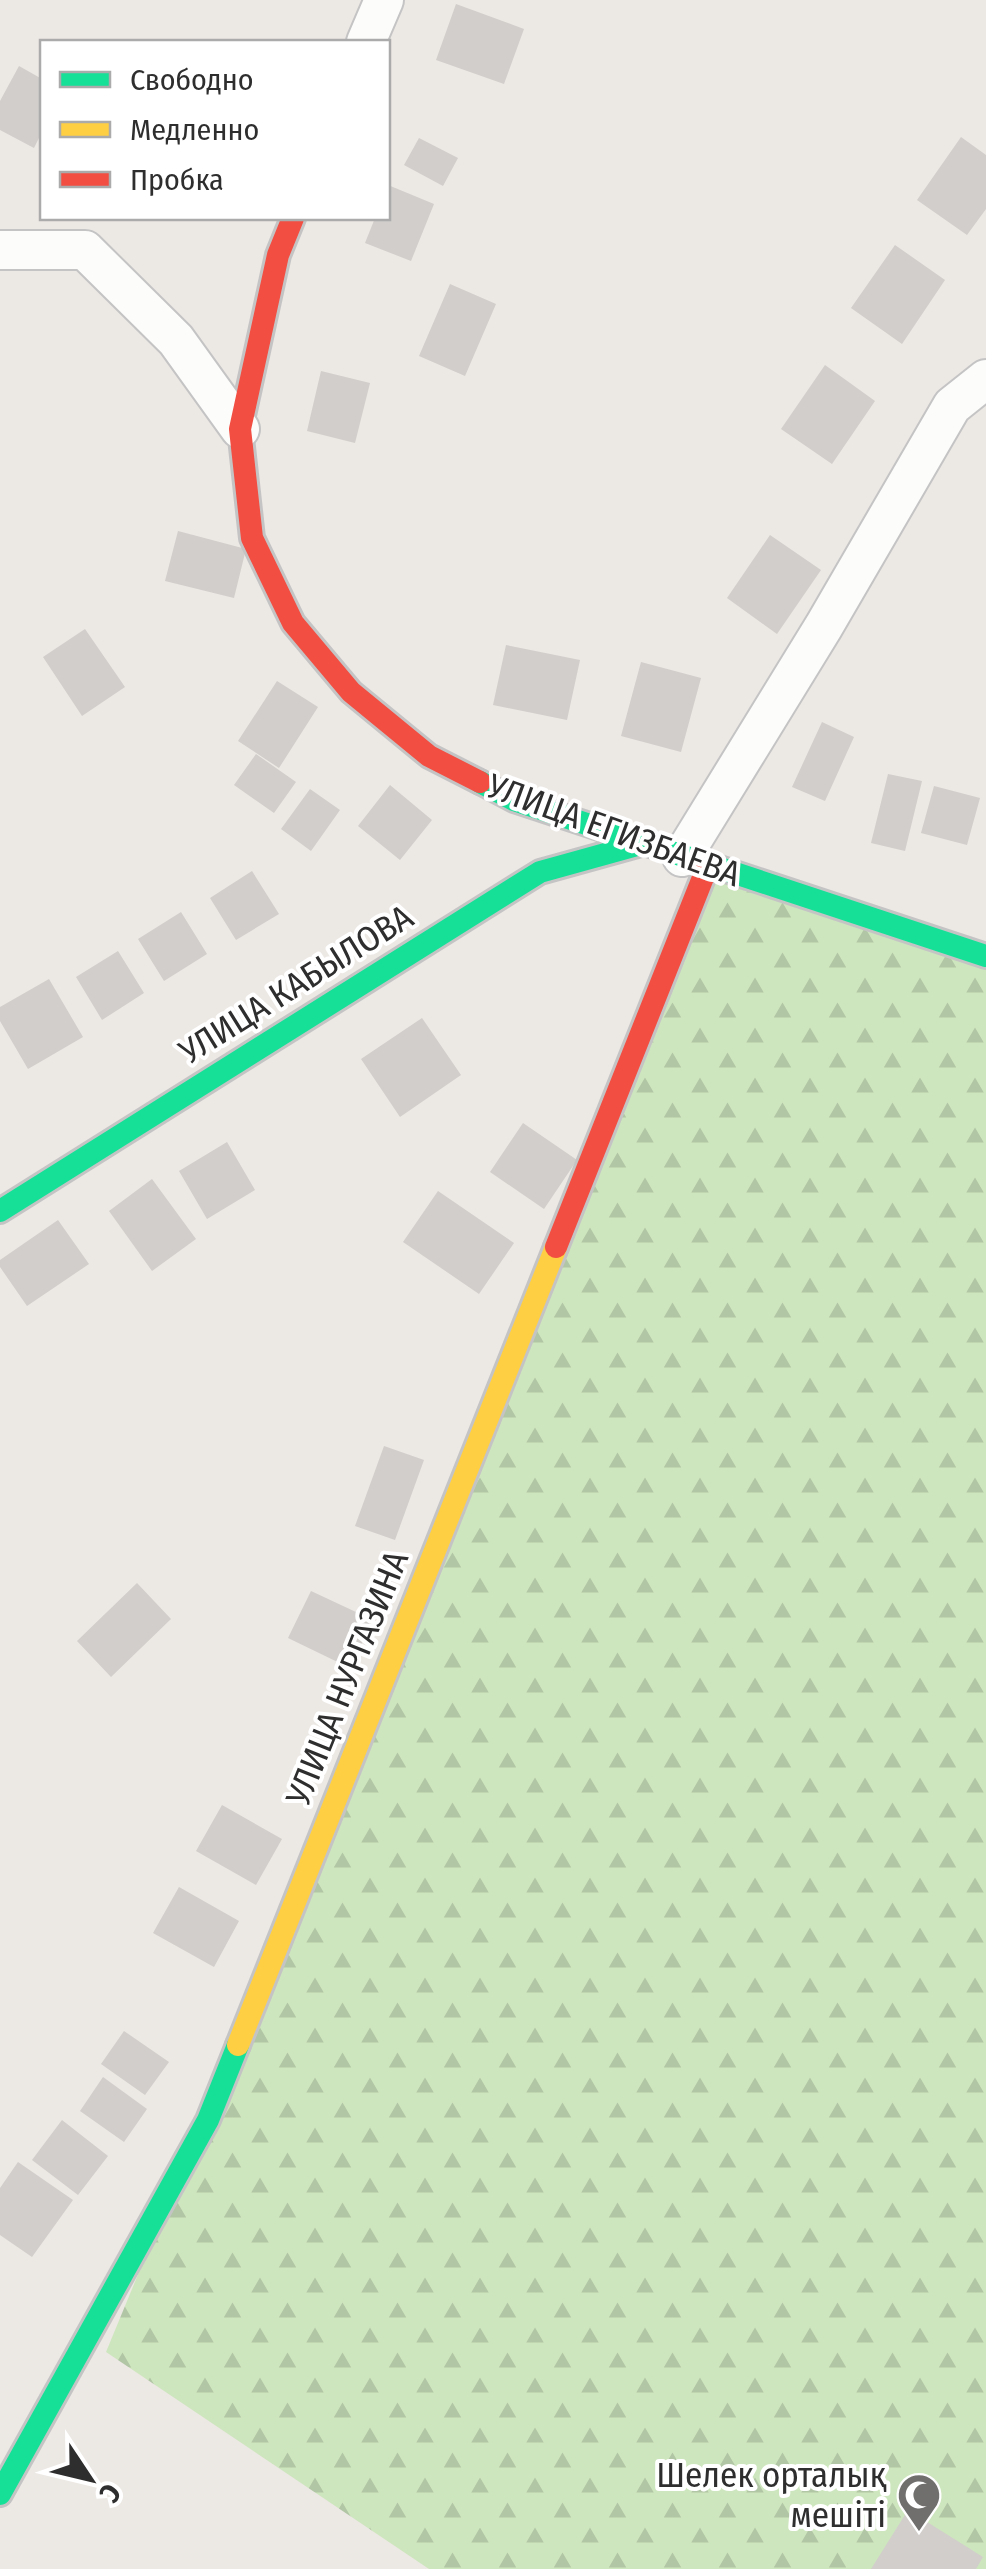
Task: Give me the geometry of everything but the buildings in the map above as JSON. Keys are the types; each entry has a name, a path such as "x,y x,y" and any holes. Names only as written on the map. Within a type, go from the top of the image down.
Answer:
{"street":[{"path":"367,40 384,0"},
{"name":"УЛИЦА ЕГИЗБАЕВА","path":"293,220 278,254 240,429 252,538 293,623 352,692 429,756 497,792 641,844 986,956"},
{"path":"0,250 85,250 176,340 240,429"},
{"path":"695,861 824,626 952,406 986,379"},
{"name":"УЛИЦА КАБЫЛОВА","path":"0,1211 540,872 641,844"},
{"name":"УЛИЦА НУРГАЗИНА","path":"0,2494 208,2120 695,861"}],"green space":[{"path":"717,872 986,962 986,2569 429,2569 106,2352"}],"traffic: fast":[{"path":"480,782 514,800 986,956"},
{"path":"0,1211 540,872 641,844"},
{"path":"0,2494 208,2120 238,2045"}],"traffic: slow":[{"path":"238,2045 556,1247"}],"traffic: jam":[{"path":"292,220 278,255 240,429 252,538 293,623 351,692 429,756 480,782"},
{"path":"556,1247 708,865"}],"place":[{"name":"Шелек орталық мешіті","path":"919,2533"}]}
